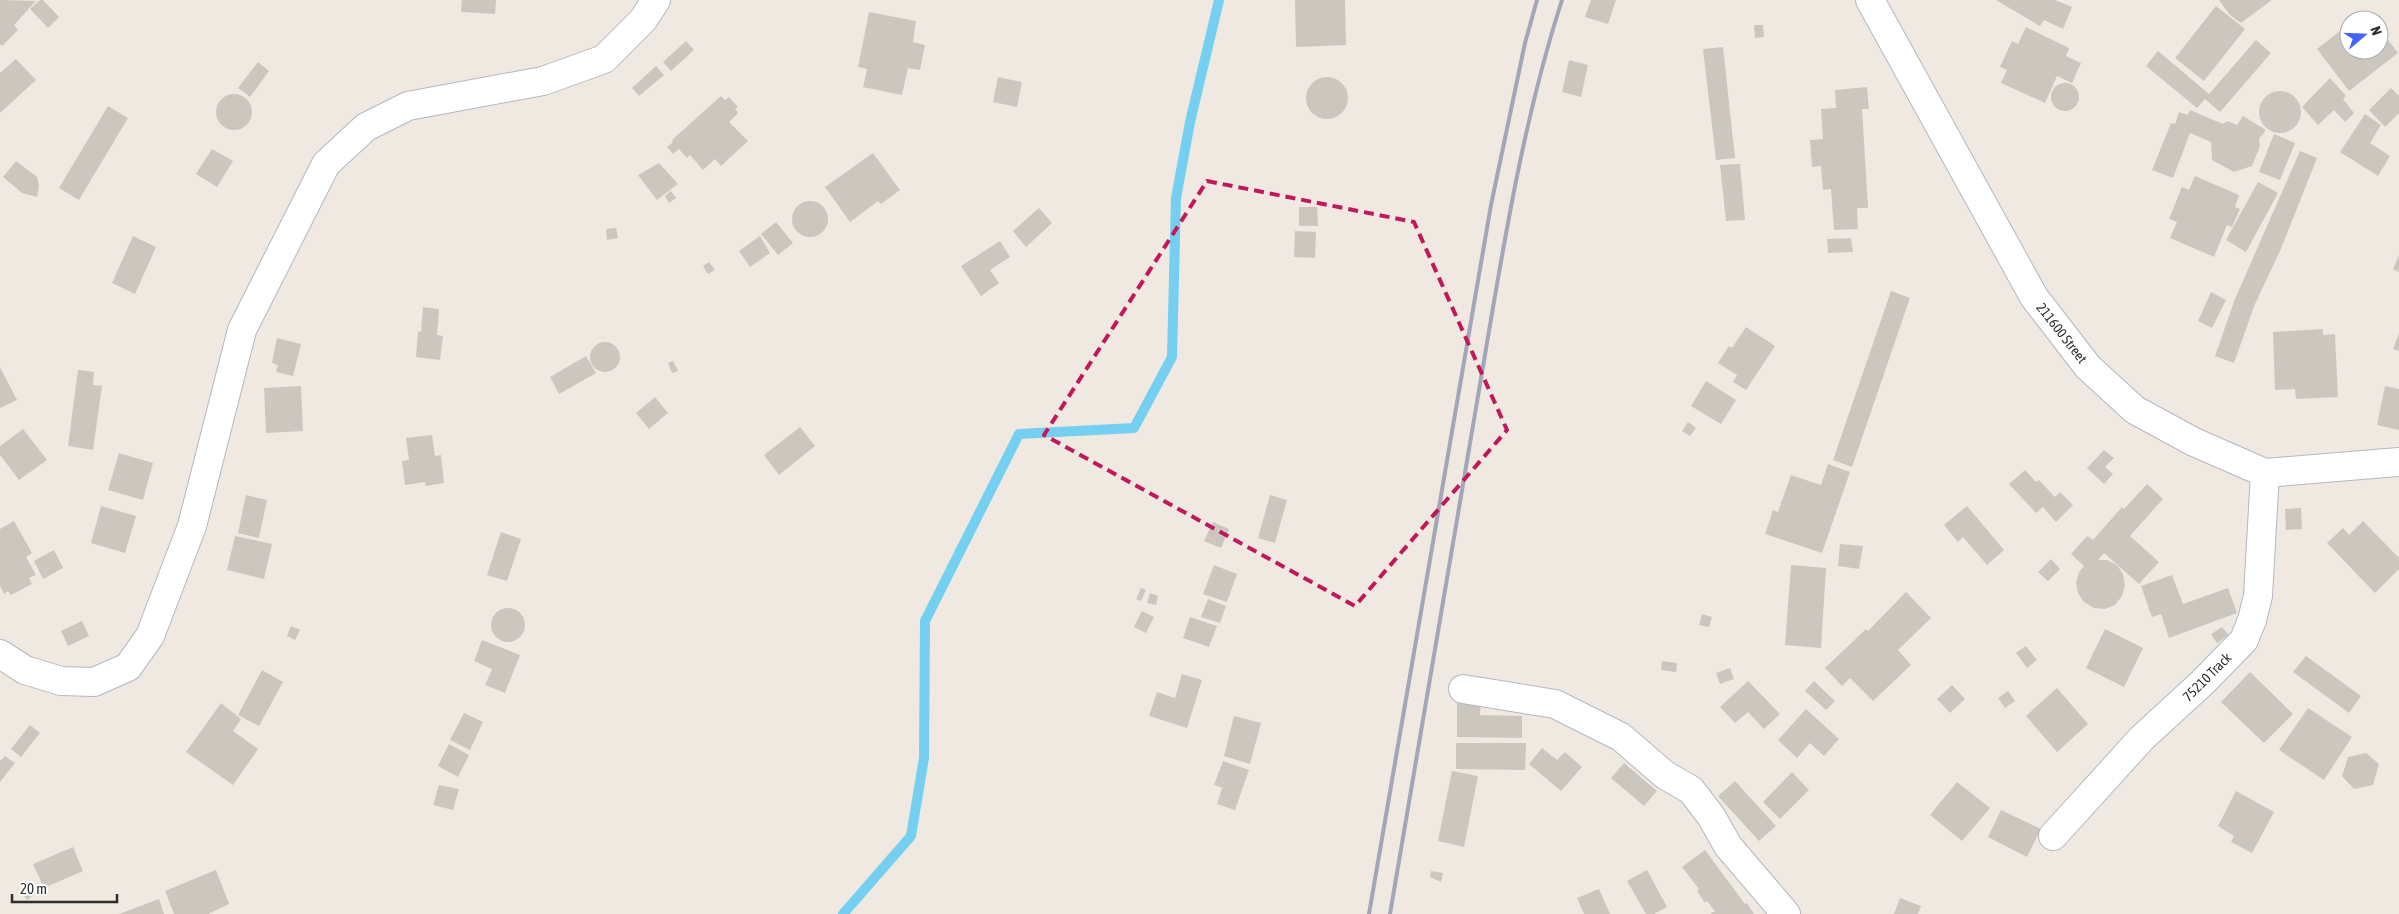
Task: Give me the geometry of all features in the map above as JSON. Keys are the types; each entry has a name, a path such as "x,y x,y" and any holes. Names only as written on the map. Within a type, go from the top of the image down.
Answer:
{"street":[{"path":"0,654 25,670 61,681 94,682 128,667 150,636 192,526 242,330 326,164 366,127 408,106 543,81 604,59 644,20 656,0"},
{"name":"211600 Street","path":"1870,0 2034,297 2088,367 2135,410 2194,442 2266,473 2399,462"},
{"name":"75210 Track","path":"2053,836 2142,738 2204,682 2244,640 2258,596 2266,473"},
{"path":"1463,689 1555,704 1621,737 1665,775 1691,790 1711,816 1728,846 1786,914"}],"highlighted area":[{"path":"1207,181 1414,222 1507,430 1355,606 1044,435"}],"building":[{"path":"0,0 36,1 14,25 18,30 2,46 0,44"},
{"path":"40,0 43,0 59,17 48,28 30,9"},
{"path":"462,0 496,0 495,14 461,12"},
{"path":"1295,0 1345,0 1346,45 1296,47"},
{"path":"1591,0 1616,0 1608,24 1585,17"},
{"path":"1996,0 2055,0 2072,7 2063,29 2044,20 2040,26"},
{"path":"2219,0 2272,0 2241,23 2230,15"},
{"path":"2216,6 2245,29 2204,81 2175,58"},
{"path":"869,12 916,21 913,42 925,45 920,70 908,68 902,95 863,87 867,69 858,67"},
{"path":"1754,25 1763,25 1764,37 1755,38"},
{"path":"2026,27 2069,48 2066,56 2081,63 2072,83 2057,76 2045,103 2001,83 2007,70 2000,67 2012,41 2018,44"},
{"path":"2339,32 2339,60 2389,60 2349,91 2317,49"},
{"path":"2256,40 2271,53 2220,112 2205,99 2197,108 2146,66 2158,51 2209,94"},
{"path":"686,41 694,50 671,71 663,62"},
{"path":"2389,41 2398,53 2389,60"},
{"path":"1723,47 1735,158 1716,160 1703,49"},
{"path":"16,59 36,80 0,113 0,73"},
{"path":"1569,60 1588,65 1581,97 1562,92"},
{"path":"258,62 269,71 250,97 238,88"},
{"path":"656,66 664,75 639,96 632,88"},
{"path":"998,77 1022,82 1017,107 993,102"},
{"path":"1331,77 1339,80 1345,86 1348,98 1345,110 1339,116 1323,119 1315,116 1309,110 1306,94 1309,86 1315,80"},
{"path":"2330,78 2346,96 2343,99 2354,113 2345,122 2334,110 2318,125 2302,107"},
{"path":"2065,83 2075,87 2079,97 2075,107 2065,111 2055,107 2051,97 2055,87"},
{"path":"1867,87 1869,109 1862,109 1868,208 1857,208 1858,229 1834,230 1831,189 1823,190 1821,166 1812,167 1810,140 1823,139 1821,109 1836,108 1835,90"},
{"path":"2391,88 2399,96 2399,113 2385,127 2369,110"},
{"path":"2280,91 2295,97 2301,112 2295,127 2280,133 2265,127 2259,112 2265,97"},
{"path":"234,94 247,99 252,112 247,125 234,130 221,125 216,112 221,99"},
{"path":"721,96 725,100 729,97 738,107 735,109 738,113 729,122 748,141 721,166 715,159 703,170 690,155 687,158 679,149 673,154 667,147 673,142 672,140"},
{"path":"108,106 128,118 79,200 59,188"},
{"path":"2190,110 2223,124 2227,121 2237,125 2243,116 2266,130 2259,139 2260,146 2252,166 2234,172 2212,160 2211,142 2190,133 2173,178 2152,170 2171,123 2175,124 2179,112 2188,115"},
{"path":"2365,114 2381,125 2370,143 2390,156 2378,176 2340,152"},
{"path":"2274,134 2295,143 2280,180 2259,172"},
{"path":"212,149 233,161 217,187 196,174"},
{"path":"2300,151 2317,158 2280,251 2255,304 2234,363 2215,356 2235,299"},
{"path":"873,153 900,190 881,204 878,201 850,222 825,187"},
{"path":"16,161 37,177 39,186 37,197 22,193 3,177"},
{"path":"659,163 678,184 657,200 638,175"},
{"path":"1740,164 1745,220 1726,221 1720,165"},
{"path":"2195,176 2239,195 2235,207 2240,209 2232,227 2227,225 2214,257 2170,238 2177,222 2169,219 2182,187 2189,190"},
{"path":"2258,182 2278,193 2246,252 2226,240"},
{"path":"671,191 676,198 669,203 665,196"},
{"path":"810,201 817,202 823,206 827,212 827,226 823,232 817,236 810,237 803,236 797,232 793,226 792,219 793,212 797,206 803,202"},
{"path":"1299,207 1317,207 1318,226 1299,226"},
{"path":"1039,208 1052,223 1026,247 1013,231"},
{"path":"776,222 793,243 778,255 761,234"},
{"path":"616,228 618,238 607,240 606,229"},
{"path":"1295,231 1316,232 1315,258 1294,257"},
{"path":"133,236 156,247 135,294 112,283"},
{"path":"760,236 770,253 750,267 739,251"},
{"path":"1851,238 1853,252 1828,253 1827,239"},
{"path":"1000,241 1010,257 990,270 999,283 981,296 961,266"},
{"path":"2399,255 2399,272 2393,269"},
{"path":"709,262 715,270 708,274 703,266"},
{"path":"1891,291 1910,298 1852,467 1833,460"},
{"path":"2211,292 2226,300 2212,328 2198,321"},
{"path":"423,307 439,309 437,335 443,336 440,360 416,357 418,331 421,332"},
{"path":"1746,327 1775,346 1746,390 1733,382 1737,375 1718,363 1729,346 1732,348"},
{"path":"2323,329 2323,335 2335,334 2338,397 2296,399 2295,389 2275,390 2273,332"},
{"path":"2399,333 2399,351 2393,349"},
{"path":"277,338 301,344 293,376 276,372 278,365 272,363"},
{"path":"605,342 616,346 620,357 616,368 605,372 594,368 590,357 594,346"},
{"path":"586,356 596,373 559,394 550,377"},
{"path":"673,361 678,371 672,373 668,363"},
{"path":"0,367 17,400 0,408"},
{"path":"78,370 94,372 93,385 102,386 93,450 68,446"},
{"path":"1706,381 1736,400 1721,424 1691,406"},
{"path":"301,386 303,431 266,433 264,388"},
{"path":"2385,386 2399,389 2399,430 2377,425"},
{"path":"655,397 668,413 649,429 636,413"},
{"path":"1688,422 1696,428 1690,436 1682,431"},
{"path":"800,427 815,446 779,475 764,455"},
{"path":"23,429 47,460 19,480 0,455 0,446"},
{"path":"432,435 435,456 441,455 444,483 426,486 425,482 405,485 402,461 409,460 406,438"},
{"path":"2104,450 2114,458 2105,467 2113,474 2104,484 2087,468"},
{"path":"119,453 153,463 143,500 108,490"},
{"path":"1828,464 1850,472 1822,553 1765,534 1773,510 1778,512 1791,475 1821,485"},
{"path":"2025,470 2036,482 2039,480 2055,497 2060,492 2073,505 2056,522 2043,507 2036,513 2009,484"},
{"path":"2147,484 2163,499 2130,536 2159,562 2139,584 2104,553 2098,560 2107,560 2117,565 2123,574 2125,585 2122,596 2115,605 2105,609 2094,608 2084,602 2078,593 2076,583 2079,572 2084,566 2071,554 2087,536 2093,540 2122,507 2124,509"},
{"path":"246,495 267,500 259,538 238,533"},
{"path":"1270,495 1287,500 1275,543 1258,538"},
{"path":"101,506 136,516 125,553 91,543"},
{"path":"1967,506 2004,550 1987,565 1963,537 1958,542 1944,525"},
{"path":"2301,508 2302,529 2286,530 2285,509"},
{"path":"14,521 32,553 26,557 36,575 29,578 32,584 11,595 8,591 4,594 0,586 0,529"},
{"path":"2363,521 2399,558 2399,569 2375,593 2327,543 2343,528 2349,535"},
{"path":"1213,522 1229,529 1221,548 1204,541"},
{"path":"501,532 521,539 507,581 487,575"},
{"path":"235,536 272,544 264,579 227,570"},
{"path":"1840,544 1863,546 1859,569 1838,566"},
{"path":"54,550 63,568 43,579 34,561"},
{"path":"2051,559 2060,569 2048,581 2038,572"},
{"path":"1214,565 1237,574 1227,602 1203,594"},
{"path":"1791,565 1826,568 1821,648 1785,645"},
{"path":"2172,575 2183,604 2228,588 2237,613 2169,638 2161,614 2152,617 2141,586"},
{"path":"1141,588 1146,590 1141,601 1136,599"},
{"path":"1906,592 1931,618 1898,650 1911,665 1873,701 1850,678 1842,686 1825,668 1866,629 1868,631"},
{"path":"1150,593 1158,596 1156,605 1147,603"},
{"path":"1208,599 1226,606 1220,623 1201,617"},
{"path":"508,608 515,609 520,613 524,618 524,632 520,637 515,641 508,642 501,641 496,637 492,632 491,625 492,618 496,613 501,609"},
{"path":"1142,611 1154,617 1146,633 1134,627"},
{"path":"1702,614 1712,617 1709,627 1699,625"},
{"path":"1190,617 1217,626 1209,647 1183,638"},
{"path":"82,621 89,636 68,646 61,631"},
{"path":"291,626 300,630 295,640 287,636"},
{"path":"2222,627 2229,635 2217,643 2211,634"},
{"path":"2105,629 2143,648 2124,687 2086,668"},
{"path":"482,640 520,655 505,693 485,685 492,669 474,661"},
{"path":"2026,646 2037,660 2027,668 2016,653"},
{"path":"2306,656 2361,696 2349,713 2293,672"},
{"path":"1662,661 1677,663 1676,672 1661,670"},
{"path":"1730,668 1734,679 1720,684 1716,673"},
{"path":"262,670 283,682 259,726 238,715"},
{"path":"2250,672 2293,714 2264,743 2221,702"},
{"path":"1182,674 1202,680 1187,728 1149,716 1157,692 1175,698"},
{"path":"1748,681 1780,714 1764,729 1748,712 1735,723 1720,707"},
{"path":"1814,681 1835,701 1826,710 1805,691"},
{"path":"1952,685 1965,699 1950,713 1937,699"},
{"path":"2057,688 2088,724 2057,752 2026,716"},
{"path":"2008,691 2015,701 2005,708 1998,698"},
{"path":"1457,698 1481,698 1480,715 1522,716 1522,738 1457,737"},
{"path":"221,703 241,719 233,731 258,749 233,785 186,752"},
{"path":"2308,708 2352,737 2324,780 2279,750"},
{"path":"1806,709 1839,739 1824,756 1810,743 1797,758 1778,740"},
{"path":"464,713 483,722 470,750 450,740"},
{"path":"1234,716 1261,723 1250,764 1224,756"},
{"path":"30,725 40,733 21,757 11,749"},
{"path":"1456,743 1526,743 1525,770 1456,769"},
{"path":"449,744 469,755 458,777 438,766"},
{"path":"1542,748 1557,760 1565,752 1582,767 1561,791 1529,764"},
{"path":"2366,753 2379,764 2373,785 2354,789 2342,776 2348,757"},
{"path":"5,756 15,763 0,782 0,761"},
{"path":"1223,761 1249,770 1235,810 1217,804 1222,788 1229,790 1214,785"},
{"path":"1624,763 1657,791 1644,806 1611,778"},
{"path":"1452,771 1478,776 1464,847 1438,841"},
{"path":"1792,772 1809,790 1780,819 1763,802"},
{"path":"1735,781 1776,826 1759,841 1718,796"},
{"path":"1957,782 1990,808 1962,841 1930,815"},
{"path":"439,785 459,789 453,810 433,805"},
{"path":"2236,791 2274,812 2252,853 2231,842 2234,836 2218,826"},
{"path":"2001,810 2041,829 2027,857 1988,837"},
{"path":"73,847 83,871 44,888 33,864"},
{"path":"1705,850 1754,914 1710,914 1715,911 1707,901 1705,903 1697,891 1699,889 1682,867"},
{"path":"216,870 229,904 208,914 174,914 165,891"},
{"path":"1647,870 1667,907 1654,914 1646,914 1627,881"},
{"path":"1431,871 1443,873 1441,882 1430,877"},
{"path":"29,884 36,893 27,900 20,890"},
{"path":"1599,889 1610,914 1584,914 1577,898"},
{"path":"1900,898 1921,906 1918,914 1894,914"},
{"path":"159,899 164,914 119,914"}],"waterway":[{"path":"843,914 911,836 924,758 925,621 1019,434 1134,428 1172,357 1176,198 1190,122 1219,0"}],"railway":[{"path":"1369,914 1491,205 1525,43 1537,0"},
{"path":"1390,914 1512,200 1534,99 1562,0"}]}
